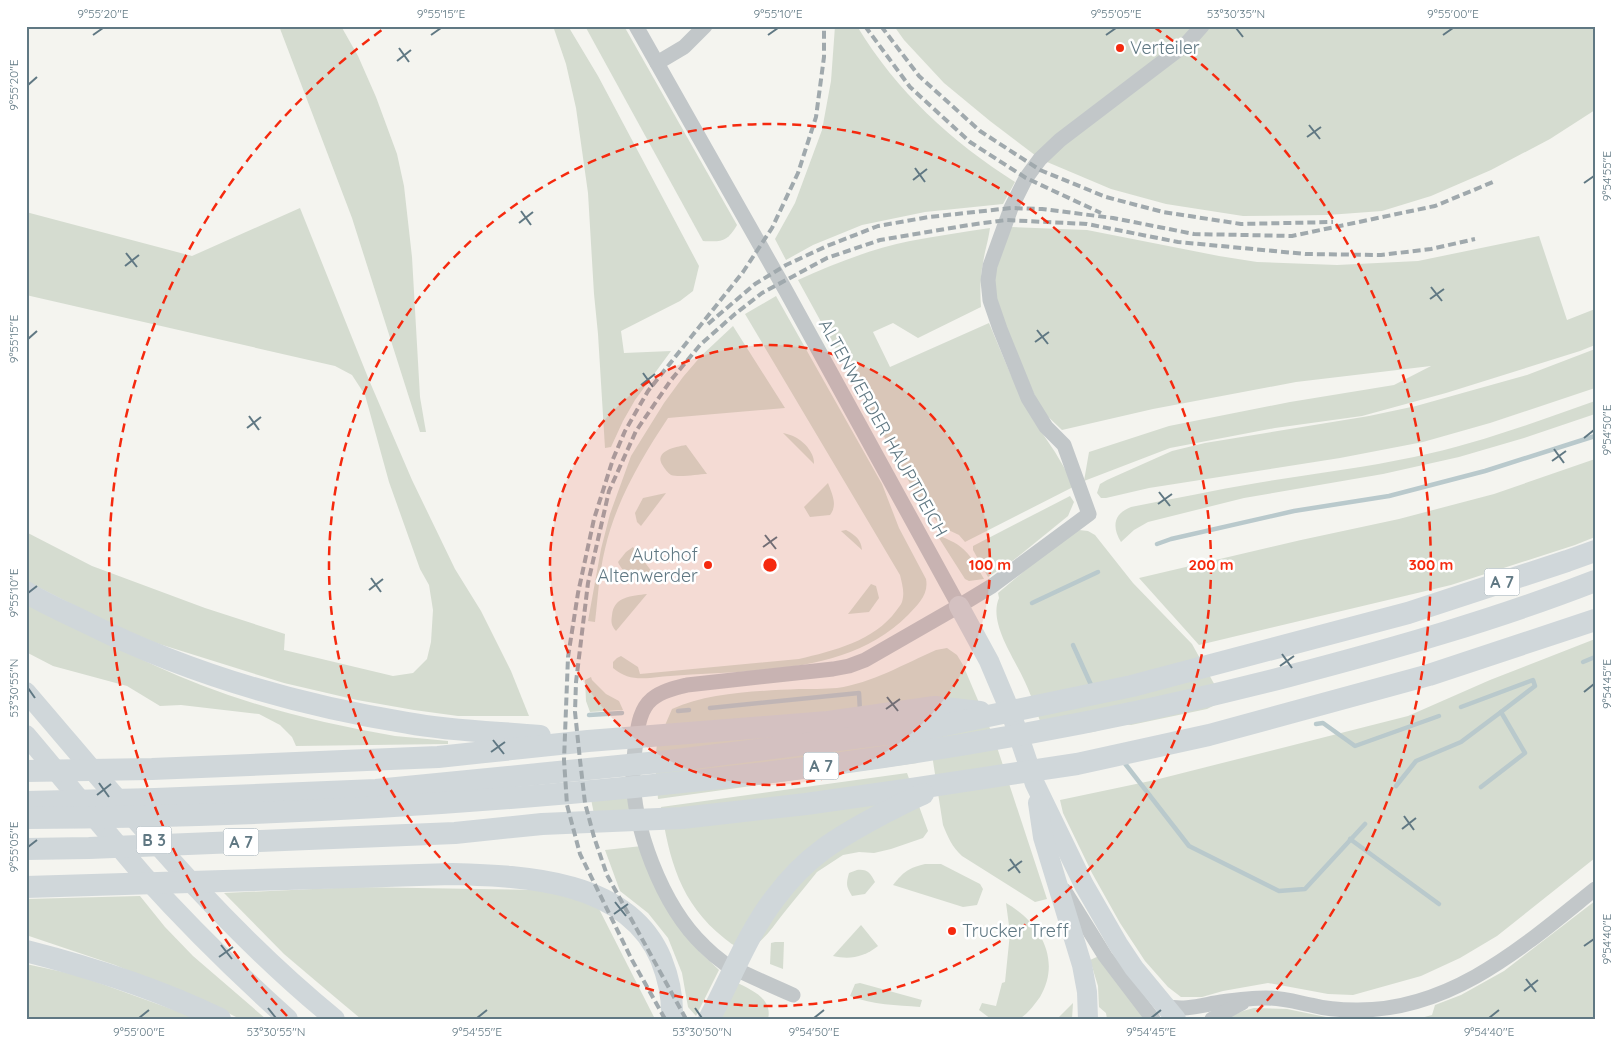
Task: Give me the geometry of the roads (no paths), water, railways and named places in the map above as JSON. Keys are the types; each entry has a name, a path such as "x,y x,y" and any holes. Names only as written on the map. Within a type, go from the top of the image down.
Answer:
{"highway":[{"name":"A 7","path":"26,802 376,790 659,762 926,729 1001,715 1132,686 1408,613 1595,551"},
{"name":"A 7","path":"26,818 155,817 304,811 561,794 714,780 963,745 1066,727 1213,696 1346,661 1466,626 1595,581"},
{"path":"26,592 119,639 178,663 254,688 325,706 408,723 588,741"},
{"name":"A 7","path":"26,849 446,833 542,824 682,818 806,804 1077,764 1209,735 1429,675 1595,620"},
{"path":"26,771 152,769 438,757 588,741 828,722 935,707 1001,715"},
{"path":"709,1019 754,929 774,898 798,868 822,848 851,831 917,797 949,783"},
{"path":"26,887 452,874 522,878 562,885 597,896 625,912 646,932 666,972 671,993 672,1019"},
{"path":"26,951 62,960 142,986 196,1007 220,1019"}],"main road":[{"path":"959,606 998,681 1035,784 1079,877 1102,920 1165,1014"},
{"name":"B 3","path":"26,692 178,868 262,955 335,1019"},
{"name":"B 3","path":"26,735 144,876 223,957 288,1019"},
{"path":"1035,784 1043,837 1082,965 1087,992 1088,1019"}],"street":[{"name":"ALTENWERDER HAUPTDEICH","path":"636,26 786,291 959,606"},
{"path":"657,64 684,47 705,26"},
{"path":"793,995 725,964 703,945 684,923 670,902 650,856 638,814 634,788 633,767 642,710 652,699 667,690 687,685 849,666 885,649 992,586 1089,514 1064,445 1046,427 1028,398 1000,329 990,300 988,280 990,266 1006,220 1026,178 1040,159 1060,140 1186,44 1202,26"},
{"path":"1056,876 1105,956 1165,1014 1182,1008 1250,999 1277,999 1323,1007 1356,1010 1378,1009 1423,999 1452,988 1499,963 1595,889"},
{"path":"1212,1019 1250,999"}],"waterway":[{"path":"1157,544 1171,539 1294,511 1389,496 1485,471 1595,436"},
{"path":"1032,603 1098,572"},
{"path":"1073,645 1092,687"},
{"path":"1583,662 1595,657"},
{"path":"1461,707 1533,680 1535,686 1501,712 1525,753 1481,787"},
{"path":"710,708 859,693 860,711"},
{"path":"678,711 689,710"},
{"path":"1396,786 1416,761 1461,742 1501,712"},
{"path":"589,715 622,713"},
{"path":"1316,724 1323,723 1355,746 1439,716"},
{"path":"1123,761 1189,846 1279,891 1305,889 1365,824"},
{"path":"1350,839 1439,904"}],"railway":[{"path":"665,1019 632,960 580,854 567,805 564,760 568,657 578,593 594,519 613,459 625,431 648,391 743,272 772,228 798,173 816,117 824,57 824,26"},
{"path":"865,26 910,87 970,142 1026,178 1101,213"},
{"path":"881,26 919,76 980,131 1040,170 1106,197 1163,212 1241,224 1333,222"},
{"path":"708,324 755,284 786,265 878,226 929,217 1011,208 1042,209 1113,218 1194,234 1292,236 1435,206 1493,182"},
{"path":"686,1019 607,875 585,803 575,712 576,682 588,583 609,491 636,431 671,380 700,345 762,293 827,258 880,240 969,225 1006,220 1087,224 1178,242 1306,254 1381,255 1431,249 1475,239"}],"place":[{"name":"Verteiler","path":"1120,48"},
{"name":"Autohof Altenwerder","path":"708,565"},
{"name":"Trucker Treff","path":"952,931"}]}
